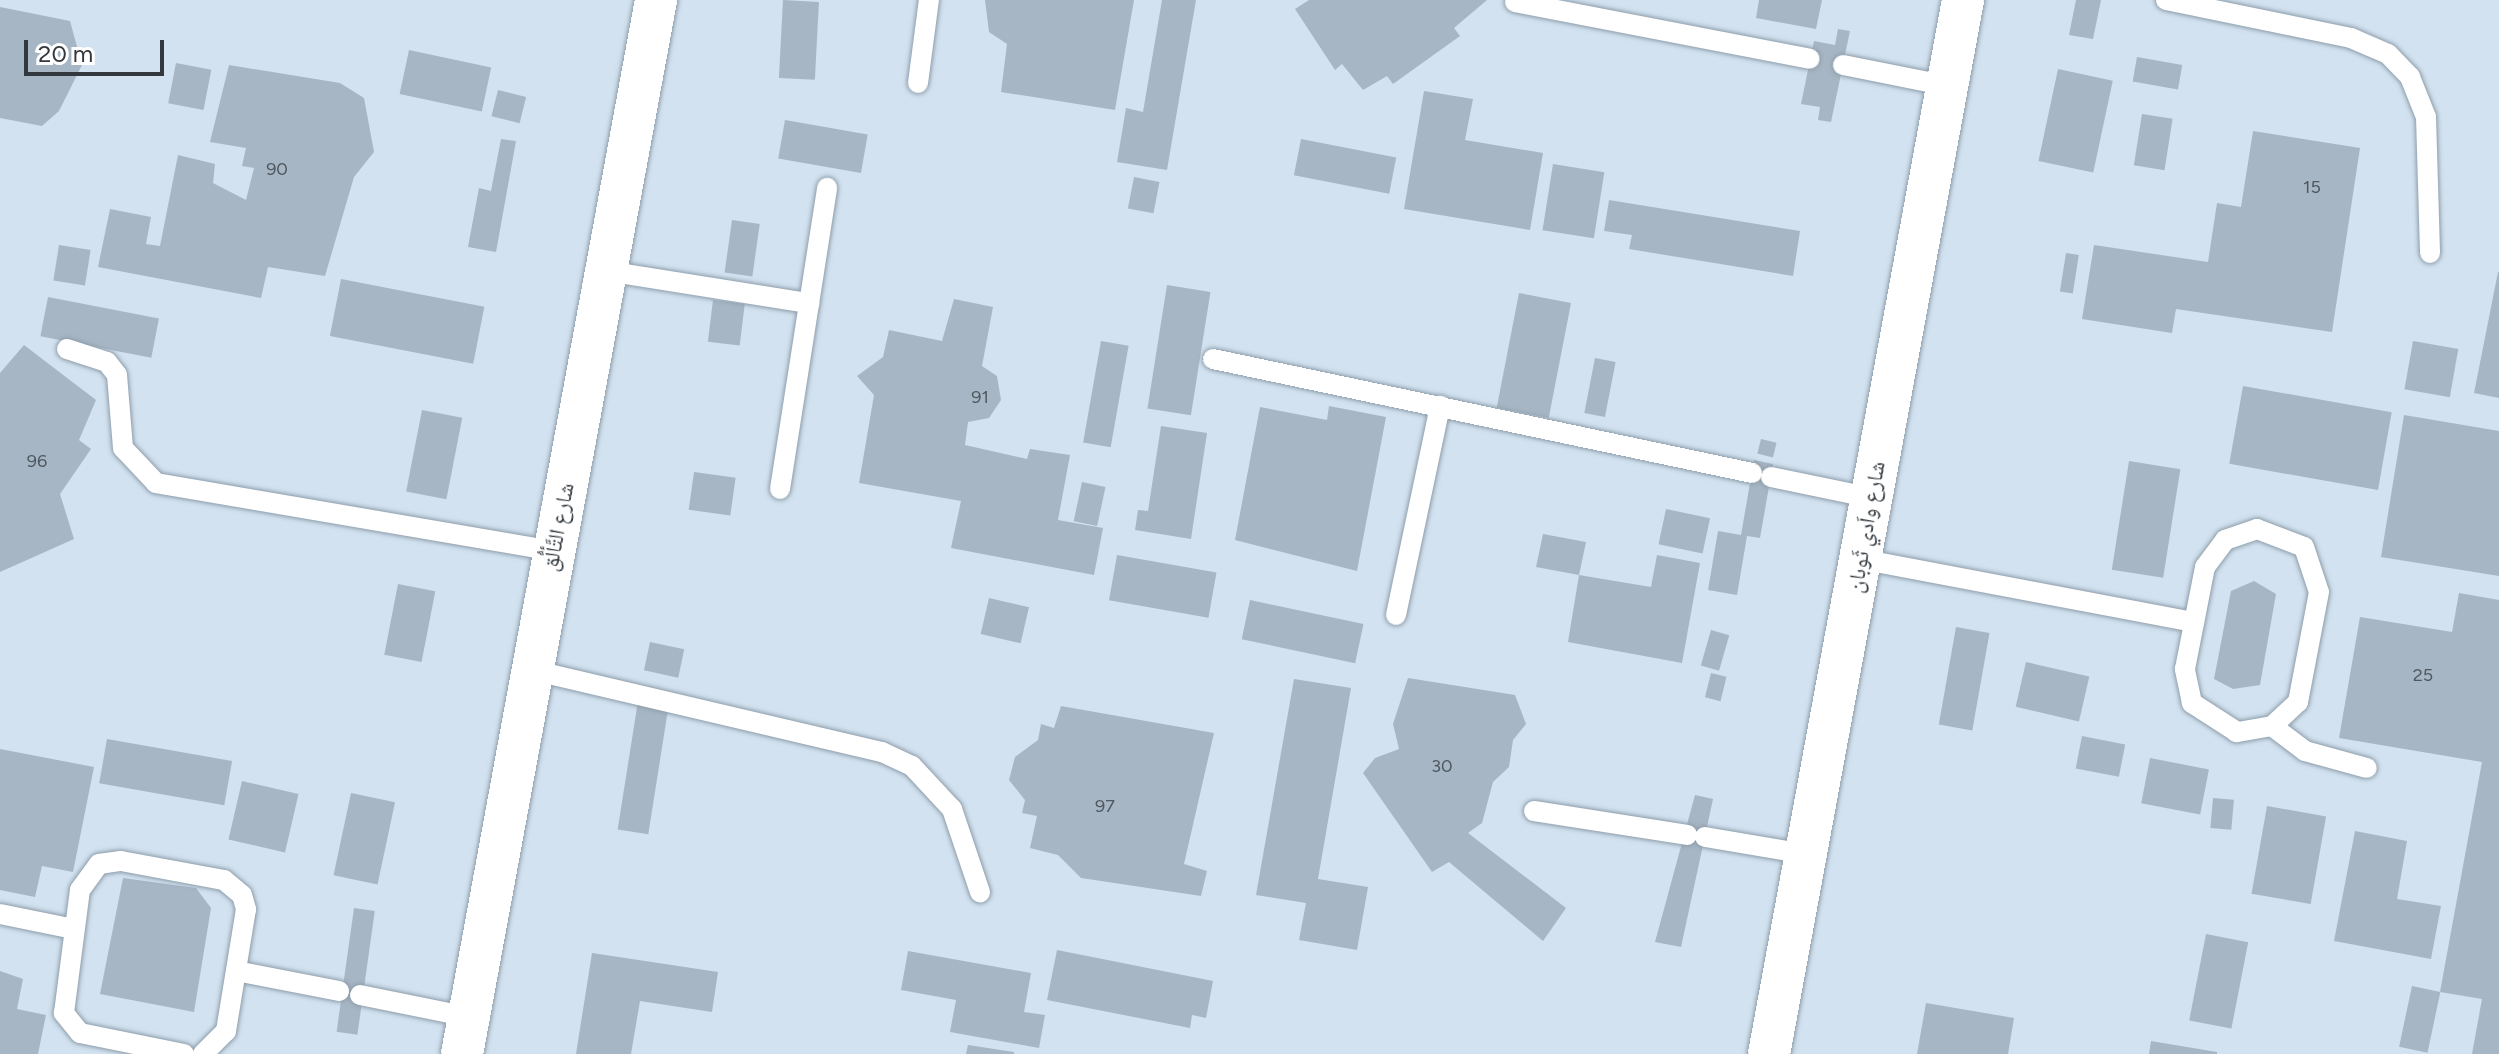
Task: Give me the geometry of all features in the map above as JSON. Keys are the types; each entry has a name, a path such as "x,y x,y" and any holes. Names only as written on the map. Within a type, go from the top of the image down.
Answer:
{"street":[{"name":"شارع التَّألُّق","path":"466,1036 656,0"},
{"name":"شارع واَدي ثَوبان","path":"1769,1054 1963,0"}],"lane":[{"path":"918,83 929,0"},
{"path":"2166,0 2351,38 2388,54 2410,77 2426,117 2430,253"},
{"path":"1515,2 1810,59"},
{"path":"1843,65 1948,86"},
{"path":"780,489 827,188"},
{"path":"606,271 809,303"},
{"path":"67,349 107,362 117,375 123,448 156,483 554,551"},
{"path":"1213,359 1872,498"},
{"path":"1396,615 1440,406"},
{"path":"2272,726 2298,702 2314,623 2319,578 2304,547 2273,530 2225,540 2205,567 2185,678 2192,703 2219,727 2272,726 2305,751 2367,768"},
{"path":"1860,559 2194,622"},
{"path":"532,670 882,752 912,766 952,809 980,892"},
{"path":"1534,811 1806,854"},
{"path":"184,1054 70,1025 63,999 83,879 99,864 121,861 224,880 246,909 226,1031 203,1054"},
{"path":"0,914 74,929"},
{"path":"236,971 339,991"},
{"path":"360,995 466,1036"}],"building":[{"path":"783,0 819,2 815,80 779,78"},
{"path":"985,0 1134,0 1115,110 1001,92 1007,44 989,32"},
{"path":"1162,0 1196,0 1167,170 1117,162 1126,108 1143,112"},
{"path":"1309,0 1487,0 1454,28 1460,36 1393,84 1387,76 1363,90 1342,64 1335,70 1295,9"},
{"path":"1759,0 1822,0 1816,29 1756,18"},
{"path":"2076,0 2101,0 2093,39 2069,35"},
{"path":"0,7 70,21 82,65 59,111 42,126 0,118"},
{"path":"1838,29 1850,31 1831,122 1818,120 1820,107 1801,104 1814,41 1835,45"},
{"path":"409,50 491,67 482,111 400,94"},
{"path":"2137,57 2182,65 2178,90 2133,82"},
{"path":"176,63 211,70 204,110 168,103"},
{"path":"229,65 340,83 364,98 374,152 354,177 325,276 268,267 261,298 98,267 110,209 151,217 146,244 160,246 178,155 215,164 213,183 246,200 254,168 242,166 246,148 210,142"},
{"path":"2058,69 2113,81 2093,173 2038,161"},
{"path":"498,90 526,97 520,123 491,116"},
{"path":"1424,91 1473,99 1465,140 1543,153 1530,230 1404,209"},
{"path":"2142,114 2173,119 2164,170 2134,165"},
{"path":"785,120 868,135 861,173 778,158"},
{"path":"2253,131 2360,148 2332,332 2176,309 2172,333 2082,319 2094,245 2208,262 2217,203 2241,207"},
{"path":"501,139 516,141 496,252 468,247 479,188 491,191"},
{"path":"1301,139 1396,158 1389,194 1294,175"},
{"path":"1553,164 1604,172 1594,238 1543,230"},
{"path":"1134,177 1160,182 1153,213 1128,208"},
{"path":"1609,200 1800,231 1793,276 1629,249 1632,235 1604,231"},
{"path":"732,220 760,224 752,276 725,272"},
{"path":"59,245 91,250 85,286 53,281"},
{"path":"2066,253 2079,255 2073,294 2060,292"},
{"path":"2499,272 2499,398 2474,393"},
{"path":"341,279 484,307 473,364 330,336"},
{"path":"1167,285 1210,292 1191,415 1147,408"},
{"path":"1519,293 1571,303 1549,418 1497,408"},
{"path":"48,297 159,319 151,358 40,336"},
{"path":"954,299 993,307 982,366 997,376 1001,400 989,418 968,422 965,445 1027,459 1030,449 1070,455 1058,520 1103,528 1094,575 951,548 961,501 859,483 874,395 857,376 883,357 889,330 942,341"},
{"path":"713,300 745,304 740,346 708,342"},
{"path":"1101,341 1129,346 1111,447 1083,442"},
{"path":"2413,341 2458,349 2450,397 2404,389"},
{"path":"24,345 96,400 79,440 91,449 60,494 74,539 0,572 0,373"},
{"path":"1595,358 1616,362 1605,417 1584,413"},
{"path":"2243,386 2392,412 2378,490 2229,464"},
{"path":"1329,406 1386,417 1357,571 1235,540 1260,407 1327,420"},
{"path":"422,410 462,418 446,499 406,491"},
{"path":"2404,415 2499,431 2499,576 2381,557"},
{"path":"1161,426 1207,433 1191,539 1135,530 1138,510 1148,511"},
{"path":"1761,439 1777,443 1773,457 1757,454"},
{"path":"1754,460 1773,464 1760,538 1747,536 1737,595 1708,590 1718,531 1741,535"},
{"path":"2129,461 2180,469 2163,578 2112,570"},
{"path":"694,472 736,478 730,515 689,510"},
{"path":"1082,482 1105,487 1097,526 1074,521"},
{"path":"1666,509 1710,518 1703,554 1659,544"},
{"path":"1543,534 1586,542 1579,575 1536,567"},
{"path":"1117,555 1216,573 1208,618 1109,600"},
{"path":"1657,555 1700,563 1682,663 1568,642 1579,575 1651,587"},
{"path":"2254,581 2276,594 2260,685 2233,689 2214,679 2231,591"},
{"path":"398,584 435,591 422,662 384,655"},
{"path":"2459,593 2499,600 2499,1054 2472,1054 2482,999 2440,992 2482,762 2339,738 2360,617 2452,632"},
{"path":"989,598 1029,607 1021,643 981,634"},
{"path":"1250,600 1363,624 1355,663 1242,639"},
{"path":"1956,627 1989,633 1972,730 1939,724"},
{"path":"1711,630 1729,635 1719,671 1701,666"},
{"path":"650,642 684,649 678,678 644,670"},
{"path":"2026,662 2089,677 2079,721 2016,707"},
{"path":"1711,673 1727,677 1720,701 1705,697"},
{"path":"1408,678 1515,695 1526,724 1513,740 1509,767 1493,782 1482,823 1468,833 1566,908 1543,941 1449,862 1432,872 1363,773 1375,758 1399,749 1393,724"},
{"path":"1294,679 1351,688 1318,879 1368,887 1357,950 1299,940 1306,903 1256,895"},
{"path":"638,701 669,706 648,834 618,829"},
{"path":"1061,706 1214,733 1184,864 1207,871 1201,896 1081,878 1058,855 1030,848 1037,816 1022,813 1025,800 1009,780 1015,757 1038,740 1041,724 1054,728"},
{"path":"2082,736 2125,744 2119,777 2076,768"},
{"path":"107,739 232,761 224,805 99,783"},
{"path":"0,749 94,767 73,872 42,866 35,897 0,890"},
{"path":"2150,758 2209,769 2200,815 2141,803"},
{"path":"242,781 299,794 285,853 229,839"},
{"path":"351,793 395,802 378,885 334,875"},
{"path":"1695,795 1713,799 1681,947 1655,942"},
{"path":"2213,798 2234,800 2231,830 2210,828"},
{"path":"2267,806 2326,816 2311,904 2252,894"},
{"path":"2355,831 2407,841 2397,899 2441,906 2431,959 2334,941"},
{"path":"123,878 196,888 211,908 194,1012 100,994"},
{"path":"354,908 375,911 357,1035 337,1032"},
{"path":"2206,934 2248,942 2231,1029 2189,1020"},
{"path":"1057,950 1213,981 1206,1018 1192,1015 1190,1028 1047,1000"},
{"path":"908,951 1031,973 1024,1012 1045,1015 1039,1048 950,1032 956,1000 901,990"},
{"path":"592,953 718,972 712,1012 640,1001 631,1054 576,1054"},
{"path":"0,971 23,979 17,1009 46,1015 38,1054 0,1054"},
{"path":"2412,986 2440,992 2427,1053 2399,1047"},
{"path":"1926,1003 2014,1018 2008,1054 1917,1054"},
{"path":"2151,1041 2217,1052 2217,1054 2149,1054"},
{"path":"968,1045 1014,1052 1014,1054 966,1054"}]}
